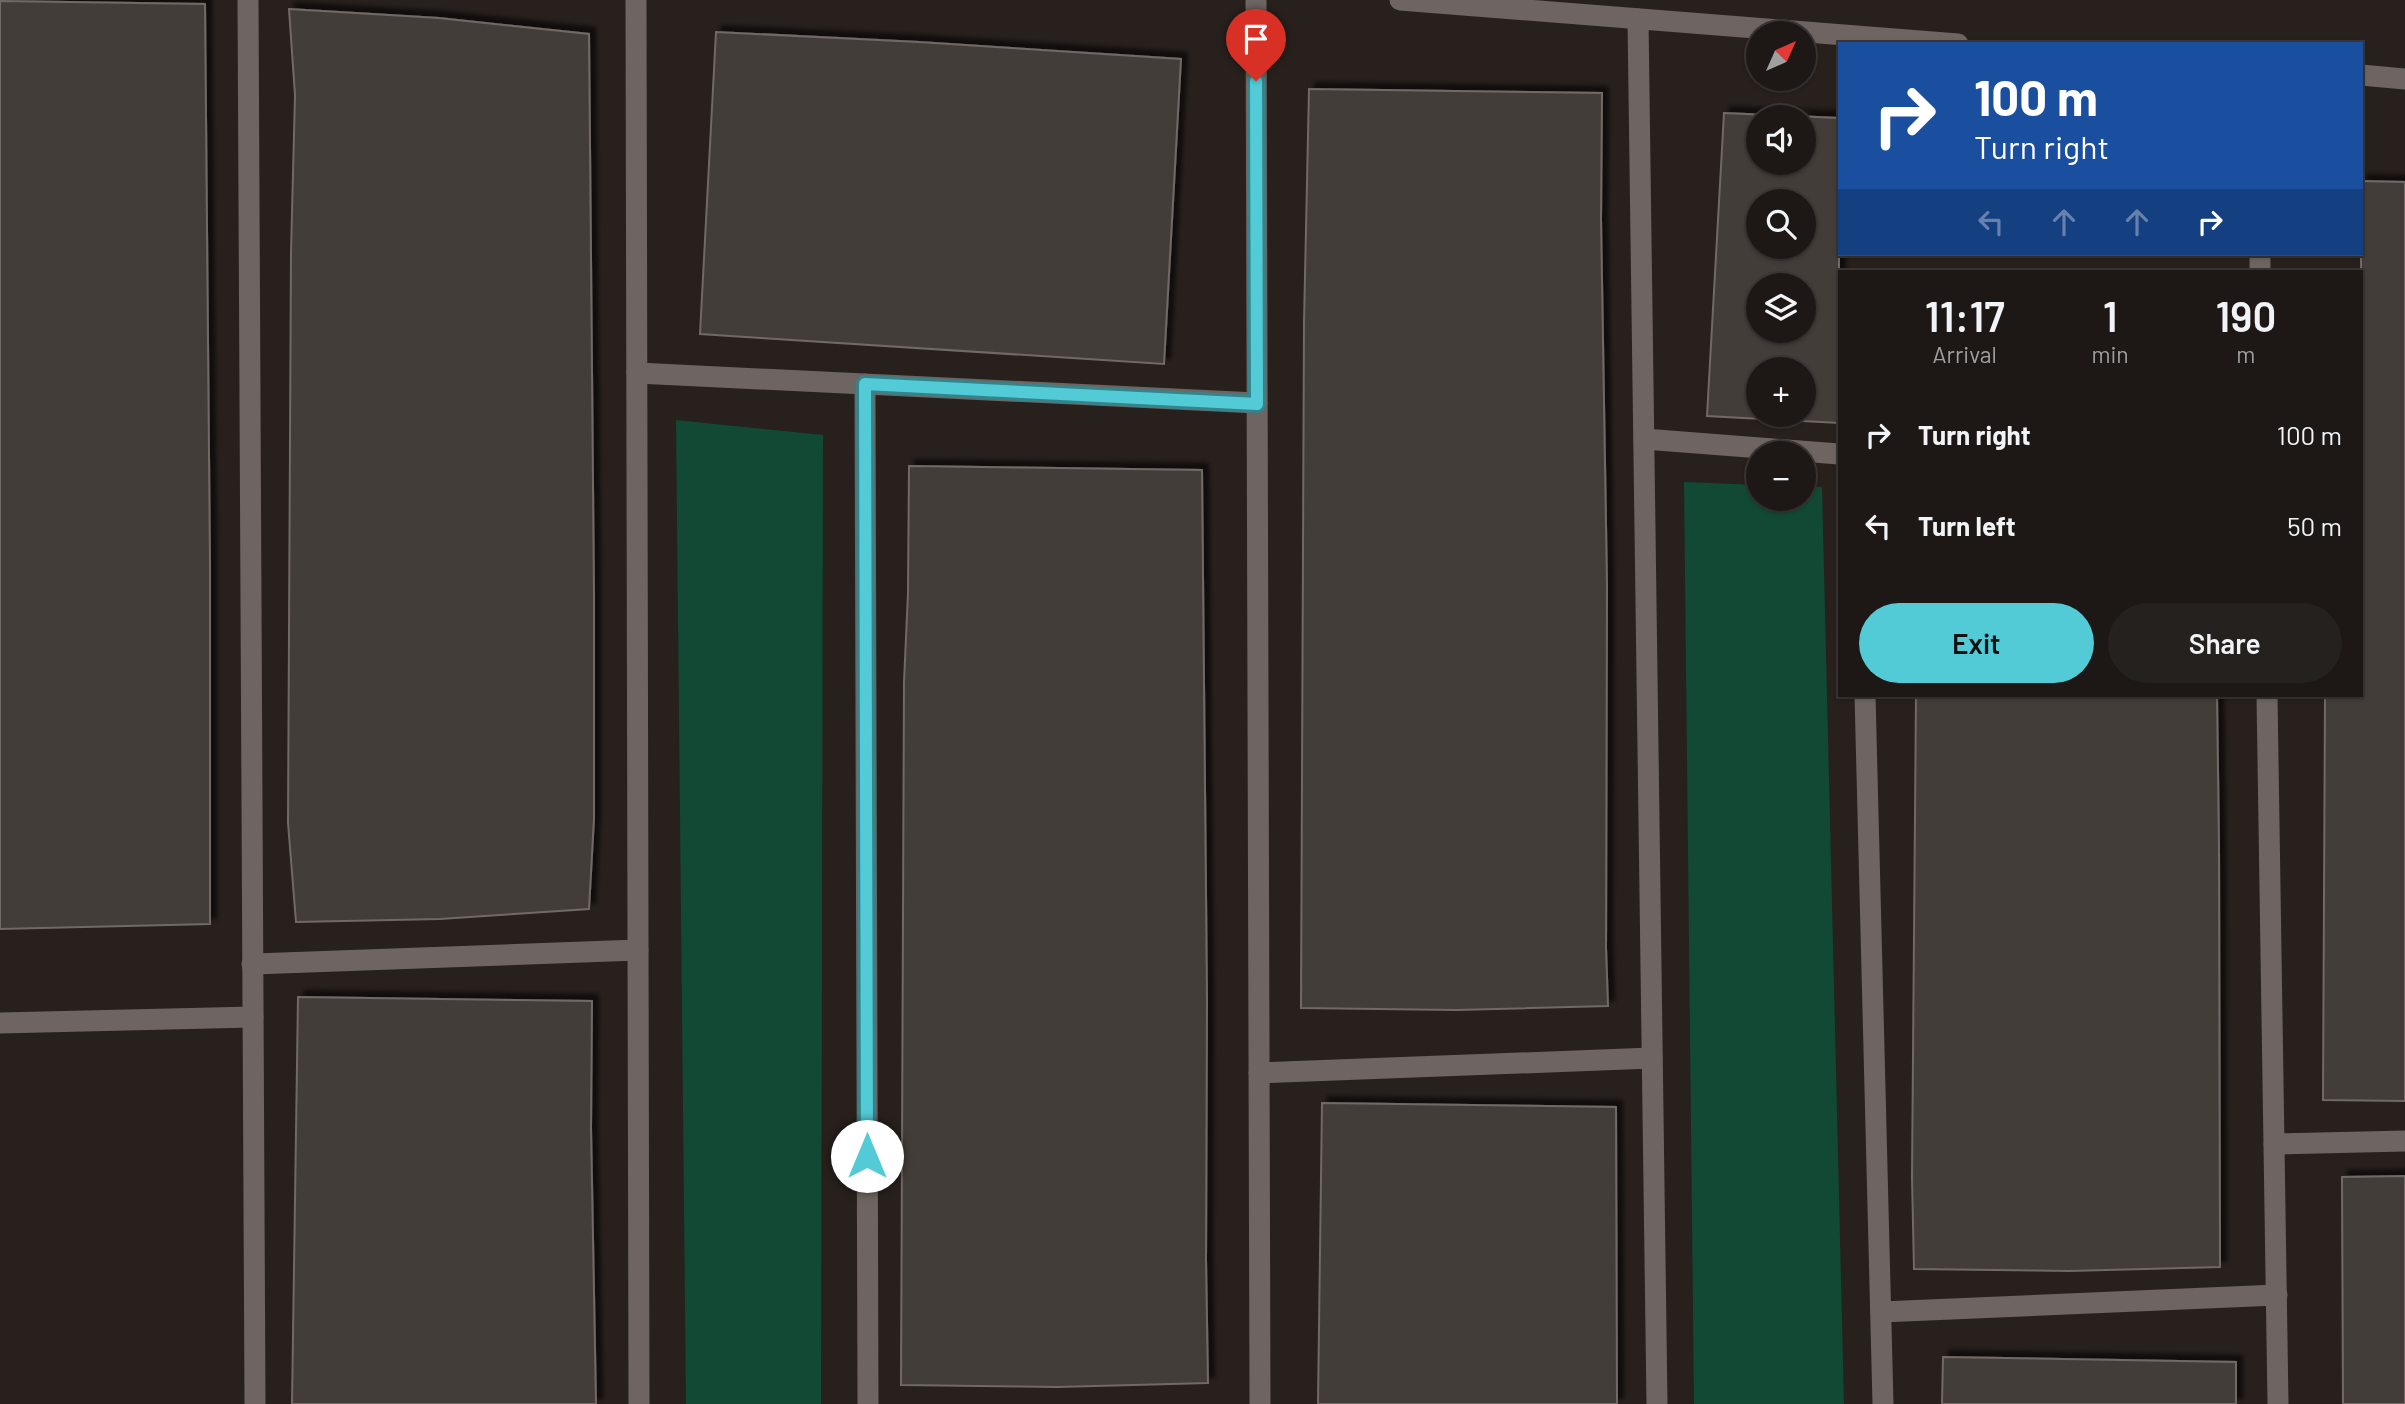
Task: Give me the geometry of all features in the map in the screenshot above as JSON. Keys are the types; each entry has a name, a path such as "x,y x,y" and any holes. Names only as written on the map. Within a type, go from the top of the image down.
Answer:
{"street":[{"path":"247,0 255,1404"},
{"path":"636,0 639,1404"},
{"path":"1256,0 1260,1404"},
{"path":"1400,0 1932,42"},
{"path":"1638,19 1657,1404"},
{"path":"2363,75 2405,79"},
{"path":"637,373 1257,404"},
{"path":"865,384 868,1404"},
{"path":"1644,439 1838,454"},
{"path":"1865,697 1883,1404"},
{"path":"2267,697 2278,1404"},
{"path":"253,964 638,950"},
{"path":"0,1023 253,1017"},
{"path":"1259,1073 1653,1058"},
{"path":"2274,1144 2405,1141"},
{"path":"1881,1312 2277,1295"}],"green space":[{"path":"676,420 823,435 821,1404 686,1404"},
{"path":"1684,482 1746,484 1746,511 1816,511 1816,487 1822,487 1844,1404 1694,1404"}],"building":[{"path":"0,1 205,4 210,924 0,929"},
{"path":"289,9 439,18 589,34 594,818 589,909 440,919 296,922 288,823 291,252 295,95"},
{"path":"716,32 1181,59 1164,364 700,334"},
{"path":"1309,89 1602,93 1608,1006 1456,1010 1301,1008 1304,323"},
{"path":"1724,113 1746,114 1746,175 1816,175 1816,117 1838,118 1838,423 1816,422 1816,357 1746,357 1746,418 1707,416"},
{"path":"2363,181 2405,182 2405,1101 2323,1100 2325,697 2363,697"},
{"path":"909,466 1202,470 1208,1383 1057,1387 901,1385 904,682"},
{"path":"1916,697 2217,697 2220,1267 2069,1271 1914,1269 1912,1178"},
{"path":"298,997 592,1001 591,1128 596,1404 292,1404"},
{"path":"1322,1103 1616,1107 1617,1404 1318,1404"},
{"path":"2405,1176 2405,1404 2343,1404 2342,1177"},
{"path":"1943,1357 2236,1362 2236,1404 1942,1404"}],"route":[{"path":"867,1156 865,384 1257,404 1256,81"}]}
